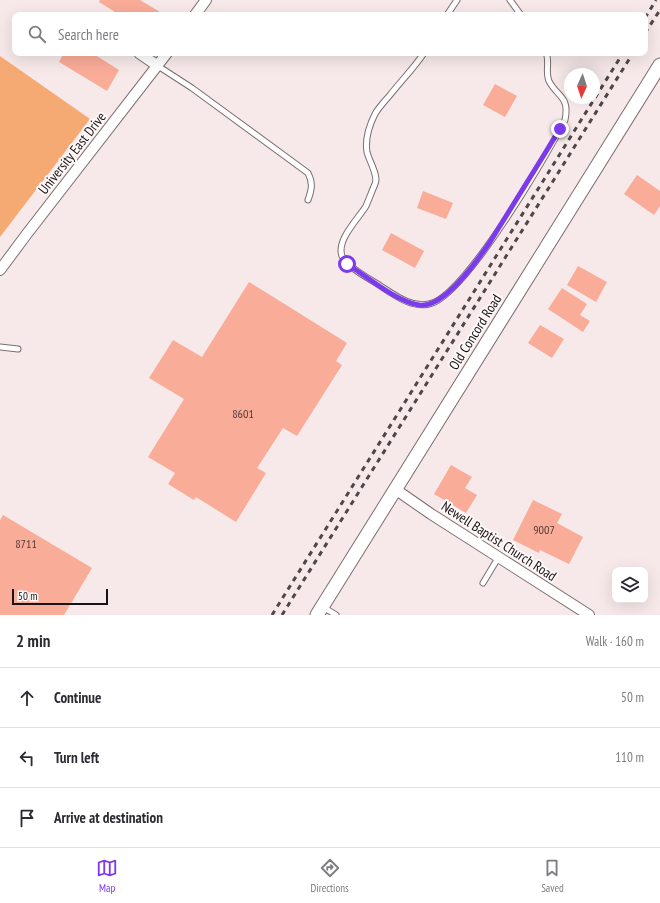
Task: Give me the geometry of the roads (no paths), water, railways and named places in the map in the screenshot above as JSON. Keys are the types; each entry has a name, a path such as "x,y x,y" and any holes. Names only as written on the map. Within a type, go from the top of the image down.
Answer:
{"street":[{"path":"197,12 206,0"},
{"path":"143,56 158,66"},
{"name":"University East Drive","path":"0,270 165,56"},
{"name":"Old Concord Road","path":"320,611 660,65"},
{"name":"Newell Baptist Church Road","path":"395,489 498,558 589,615"}],"lane":[{"path":"449,12 457,0"},
{"path":"510,0 519,12"},
{"path":"422,56 375,114 368,134 367,153 374,169 376,182 365,206 353,223 343,241 341,248 342,256 347,264 391,293 420,306 440,300 451,290 479,258 515,204 565,120 566,113 564,100 549,81 546,56"},
{"path":"158,66 192,88 308,173 312,181 312,190 308,200"},
{"path":"0,347 18,349"},
{"path":"483,583 498,558"},
{"path":"320,611 336,615"}],"railway":[{"path":"648,13 656,0"},
{"path":"648,28 660,10"},
{"path":"272,615 621,56"},
{"path":"282,615 631,56"}]}
